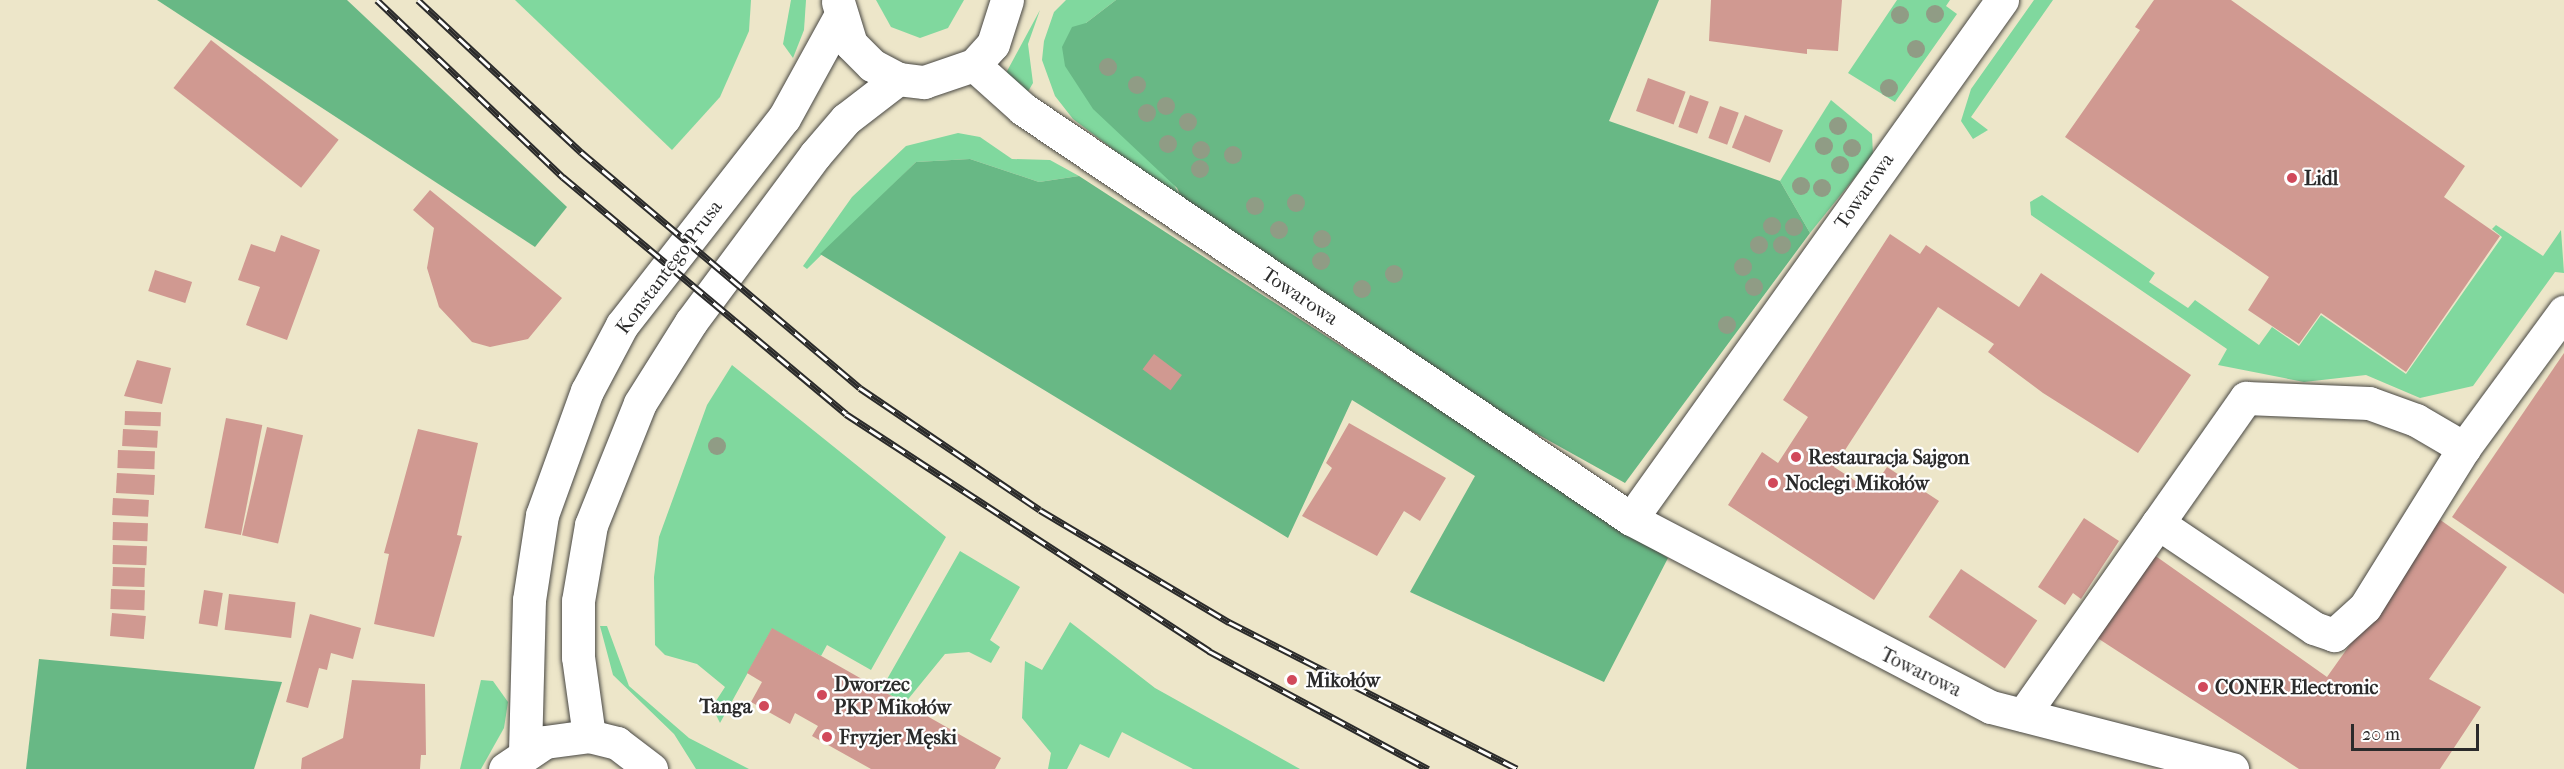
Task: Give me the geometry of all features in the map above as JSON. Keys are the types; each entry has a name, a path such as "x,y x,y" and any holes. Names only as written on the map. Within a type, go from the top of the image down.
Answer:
{"street":[{"path":"838,9 851,44 872,65 897,79 950,78 974,65 993,44 1007,0"},
{"name":"Towarowa","path":"1631,519 1996,3"},
{"name":"Konstantego Prusa","path":"515,760 529,600 542,515 587,391 622,325 784,118 838,9"},
{"name":"Towarowa","path":"974,65 1023,109 1631,519 1844,634 1991,707 2232,769"},
{"path":"589,736 578,657 578,601 591,525 635,413 665,358 816,155 846,119 897,79"},
{"path":"2158,524 2314,628 2334,635 2365,607 2464,448 2564,312"},
{"path":"2024,715 2246,398 2369,403 2416,420 2464,448"},
{"path":"515,760 545,742 589,736 617,743 651,769"}],"green space":[{"path":"157,0 347,0 567,207 535,247"},
{"path":"515,0 751,0 749,31 720,97 672,150"},
{"path":"791,0 806,0 804,30 793,58 783,44"},
{"path":"876,0 964,0 948,28 920,38 891,27"},
{"path":"1066,0 1116,0 1086,23 1184,203 1073,119 1055,96 1042,60 1044,41 1054,12"},
{"path":"1116,0 1659,0 1609,121 1780,181 1810,233 1625,483 1469,396 1184,203 1177,188 1093,109 1065,66 1062,47 1072,27 1086,23"},
{"path":"1897,0 1950,0 1946,6 1957,14 1895,102 1848,73"},
{"path":"2034,0 2053,0 1971,117 1988,130 1973,139 1961,121 1971,89"},
{"path":"1040,10 1028,44 1033,83 1026,95 1006,73"},
{"path":"1831,100 1872,134 1873,155 1810,233 1780,181"},
{"path":"958,133 980,137 1012,159 1050,160 1079,176 1039,182 970,159 916,162 807,269 803,266 852,197 906,146"},
{"path":"970,159 1039,182 1079,176 1668,558 1604,682 1410,592 1475,476 1352,400 1288,538 820,254 916,162"},
{"path":"2042,195 2155,273 2149,282 2188,308 2195,300 2259,345 2272,327 2299,346 2321,315 2406,374 2502,237 2492,229 2496,225 2543,256 2561,230 2564,273 2555,272 2473,386 2420,398 2366,375 2304,382 2218,365 2227,349 2031,215 2030,202"},
{"path":"732,365 946,537 871,670 827,645 821,656 772,629 720,723 712,707 725,687 697,664 665,655 655,645 654,577 659,537 707,405"},
{"path":"960,551 1020,587 990,640 1000,647 991,663 969,652 945,654 905,703 876,687 881,679 886,681"},
{"path":"1070,622 1155,688 1300,769 1193,769 1122,732 1109,758 1080,744 1067,769 1048,769 1051,753 1022,718 1025,661 1042,670"},
{"path":"600,626 607,626 629,686 689,738 749,769 696,769 674,734 613,675"},
{"path":"39,659 282,682 254,769 26,769"},
{"path":"481,680 493,681 508,702 504,728 481,769 460,769"}],"building":[{"path":"1711,0 1842,0 1838,51 1807,49 1807,54 1709,41"},
{"name":"Lidl","path":"2154,0 2231,0 2465,166 2444,197 2500,236 2406,372 2321,313 2299,344 2248,310 2269,277 2065,137 2140,30 2135,27"},
{"path":"211,40 339,140 301,188 173,88"},
{"path":"1648,78 1686,92 1674,125 1636,111"},
{"path":"1690,95 1709,102 1697,134 1678,127"},
{"path":"1720,106 1739,113 1727,145 1708,138"},
{"path":"1745,115 1783,130 1770,163 1732,147"},
{"path":"430,190 562,298 528,339 490,347 472,342 439,307 427,268 434,228 413,210"},
{"path":"1890,234 1920,254 1926,245 2019,307 2041,273 2191,375 2138,453 2043,393 1988,352 1994,344 1938,307 1834,467 1871,491 1887,467 1939,501 1874,600 1728,505 1762,452 1778,463 1808,417 1783,400"},
{"path":"281,235 320,250 287,340 246,325 260,287 238,280 251,244 275,252"},
{"path":"155,270 192,282 185,303 148,291"},
{"path":"2564,353 2564,594 2452,517"},
{"path":"1154,354 1182,375 1171,390 1143,369"},
{"path":"137,360 171,368 162,404 124,396"},
{"path":"125,411 161,412 160,426 125,425"},
{"path":"226,418 262,425 241,535 205,528"},
{"path":"1349,423 1446,478 1420,521 1404,511 1377,556 1302,516 1332,468 1326,463"},
{"path":"267,427 303,435 278,543 242,535"},
{"path":"123,429 158,431 157,448 122,446"},
{"path":"418,429 478,443 457,535 462,536 434,637 374,624 389,554 384,553"},
{"path":"118,450 155,451 154,469 117,468"},
{"path":"117,473 155,475 154,495 116,493"},
{"path":"113,498 149,500 148,517 112,515"},
{"path":"2084,518 2119,541 2081,599 2073,593 2065,605 2038,587"},
{"path":"2439,519 2507,567 2429,679 2481,707 2440,769 2299,769 2082,628 2140,545 2327,677"},
{"path":"113,522 148,523 147,541 112,540"},
{"path":"113,545 147,546 146,565 112,564"},
{"path":"113,567 145,568 144,587 112,586"},
{"path":"1961,569 2037,620 2005,669 1929,617"},
{"path":"111,589 145,590 144,610 110,609"},
{"path":"204,590 223,593 217,627 199,624"},
{"path":"229,594 296,602 291,638 225,630"},
{"path":"112,613 146,616 144,639 110,636"},
{"path":"310,614 361,628 353,659 331,653 327,670 319,668 308,708 286,702"},
{"name":"Dworzec PKP Mikołów","path":"772,628 1001,758 995,769 871,769 812,736 818,726 795,713 790,724 751,702 762,682 747,673"},
{"path":"352,680 425,684 426,755 421,755 420,769 301,769 302,758 343,738"}],"railway":[{"path":"377,0 563,177 846,414 1209,651 1428,769"},
{"path":"418,0 581,152 860,388 1040,510 1229,622 1517,769"}],"place":[{"name":"Lidl","path":"2292,178"},
{"name":"Restauracja Sajgon","path":"1796,457"},
{"name":"Noclegi Mikołów","path":"1773,483"},
{"name":"Mikołów","path":"1292,680"},
{"name":"CONER Electronic","path":"2203,687"},
{"name":"Dworzec PKP Mikołów","path":"822,695"},
{"name":"Tanga","path":"764,706"},
{"name":"Fryzjer Męski","path":"827,737"}]}
